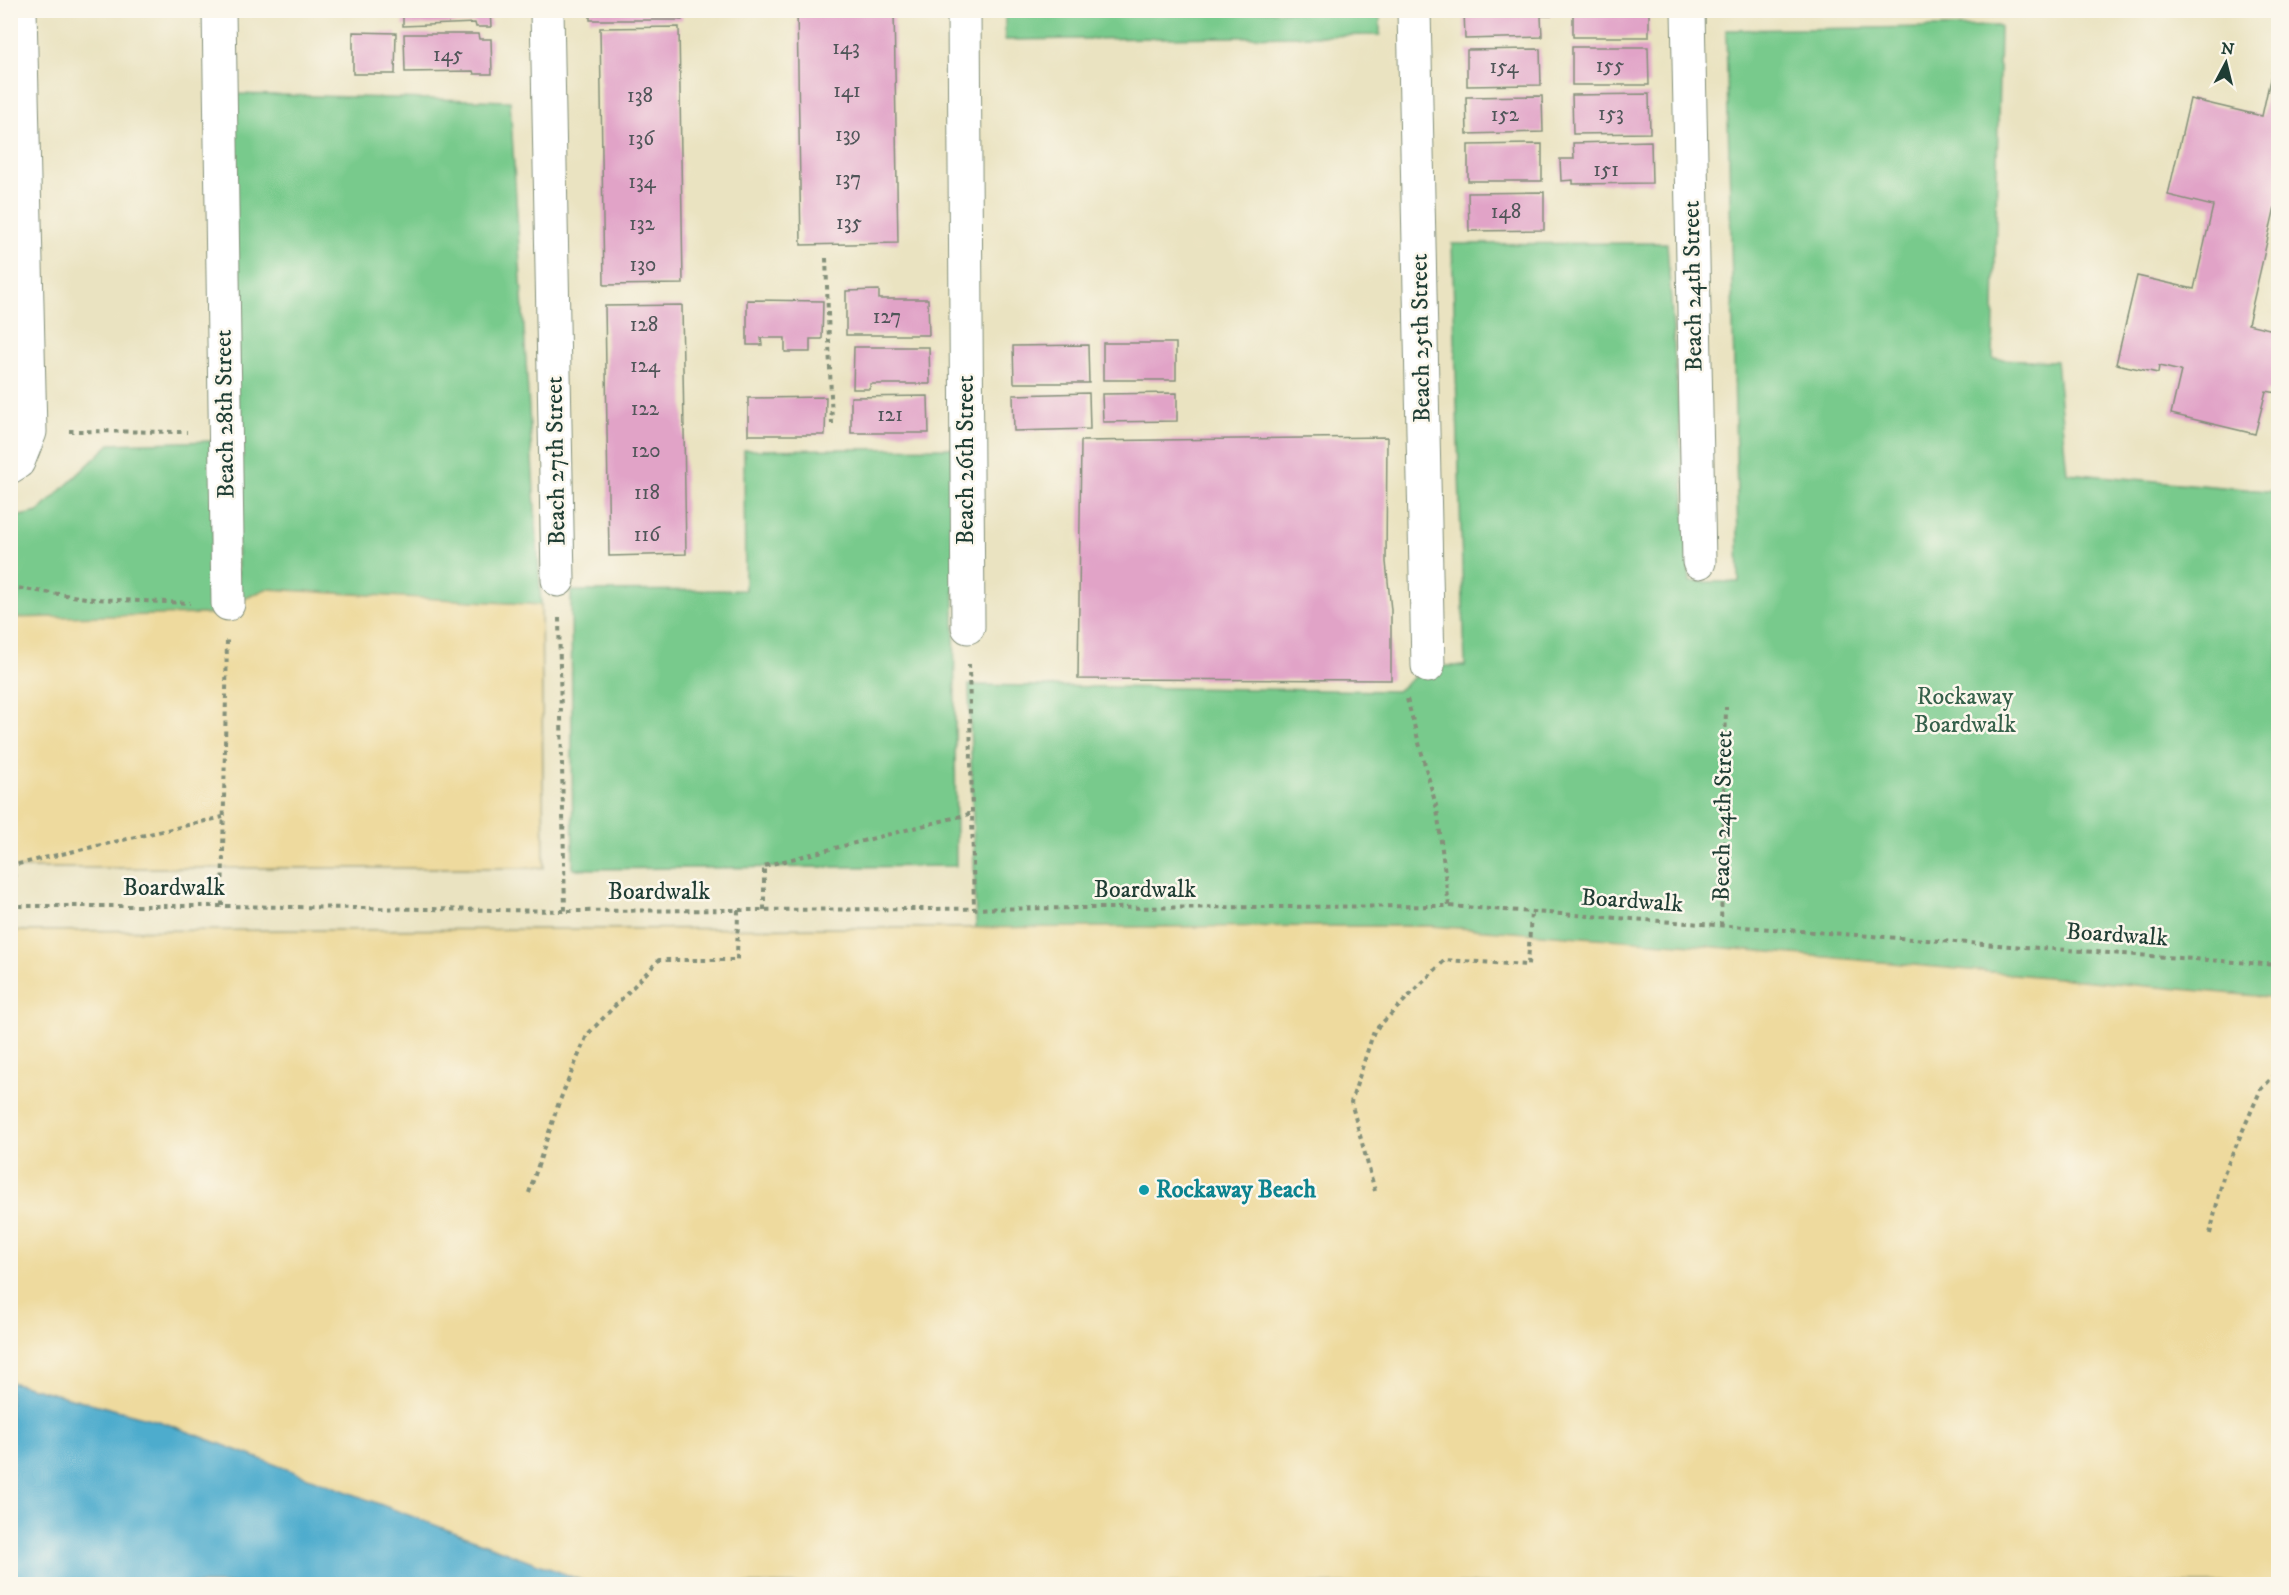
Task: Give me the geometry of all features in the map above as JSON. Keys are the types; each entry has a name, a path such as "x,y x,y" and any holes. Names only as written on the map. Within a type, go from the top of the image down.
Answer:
{"street":[{"path":"10,467 18,462 30,432 20,10"},
{"name":"Beach 28th Street","path":"219,10 228,604"},
{"name":"Beach 27th Street","path":"547,10 558,580"},
{"name":"Beach 26th Street","path":"964,10 968,627"},
{"name":"Beach 25th Street","path":"1414,10 1428,666"},
{"name":"Beach 24th Street","path":"1688,10 1699,562"}],"path":[{"path":"826,258 832,424"},
{"path":"65,431 226,432"},
{"name":"Beach 27th Street","path":"558,580 565,911"},
{"path":"10,586 93,599 228,604 222,906"},
{"path":"968,627 974,909"},
{"path":"1404,688 1437,809 1449,906"},
{"name":"Beach 24th Street","path":"1721,926 1726,707"},
{"path":"764,910 764,866 973,813"},
{"path":"13,906 14,865 223,817"},
{"name":"Boardwalk","path":"13,906 222,906 565,911 1449,906 2278,965"},
{"path":"529,1193 558,1105 587,1035 659,960 737,960 738,910"},
{"path":"1375,1191 1351,1102 1374,1031 1445,960 1528,965 1531,912"},
{"path":"2210,1234 2223,1173 2261,1089 2278,1072"}],"green space":[{"path":"1005,11 1380,11 1380,35 1005,40"},
{"name":"Rockaway Boardwalk","path":"2000,26 1993,359 2056,361 2067,473 2278,492 2278,998 1692,945 1429,926 976,928 969,685 1397,691 1428,666 1465,666 1452,244 1667,243 1690,582 1739,582 1726,30"},
{"path":"234,94 510,101 541,605 266,589 238,602"},
{"path":"215,441 212,614 11,618 10,518 38,512 110,444"},
{"path":"953,448 956,866 573,869 571,591 745,590 744,450"}],"sand":[{"path":"266,589 541,605 544,868 11,868 10,618 212,614"},
{"name":"Rockaway Beach","path":"1429,926 1692,945 2278,998 2278,1584 591,1584 162,1422 11,1382 10,931"}],"water":[{"path":"10,1382 162,1422 591,1584 11,1584"}],"building":[{"path":"403,10 490,10 491,27 476,27 475,23 403,26"},
{"path":"590,10 682,10 682,20 590,20"},
{"path":"797,10 894,10 898,243 801,245"},
{"path":"1464,10 1550,10 1551,16 1541,16 1542,37 1465,39"},
{"path":"1573,10 1649,10 1649,37 1573,37"},
{"path":"679,27 683,284 604,285 600,28"},
{"path":"353,32 396,33 395,74 353,74"},
{"path":"404,34 478,34 479,39 491,39 492,74 474,74 473,71 405,72"},
{"path":"1572,47 1648,47 1649,85 1572,85"},
{"path":"1540,49 1541,85 1467,86 1467,50"},
{"path":"2276,52 2278,52 2278,194 2248,324 2278,331 2278,393 2266,391 2255,434 2171,414 2181,371 2159,366 2158,373 2116,364 2137,276 2194,289 2213,206 2168,195 2190,99 2262,116"},
{"path":"1649,94 1650,133 1573,134 1572,95"},
{"path":"1542,96 1543,132 1467,134 1466,97"},
{"path":"1651,141 1652,183 1573,184 1573,180 1561,181 1560,159 1574,159 1573,143"},
{"path":"1542,144 1542,181 1468,181 1468,145"},
{"path":"1544,192 1544,230 1469,231 1468,193"},
{"path":"879,290 879,299 928,299 929,335 846,335 846,291"},
{"path":"747,300 823,301 822,339 810,339 810,352 785,352 785,338 761,338 762,345 747,345"},
{"path":"682,305 686,554 609,556 605,306"},
{"path":"1103,343 1176,343 1176,380 1103,380"},
{"path":"1088,345 1089,383 1014,383 1013,346"},
{"path":"854,347 929,347 930,384 870,384 870,389 853,389"},
{"path":"1089,393 1090,429 1014,431 1013,395"},
{"path":"1177,393 1177,421 1103,422 1102,394"},
{"path":"928,396 929,433 851,433 851,397"},
{"path":"826,397 825,435 748,435 748,398"},
{"path":"1387,437 1386,562 1391,610 1391,680 1078,679 1081,441"}],"place":[{"name":"Rockaway Beach","path":"1144,1190"}]}
